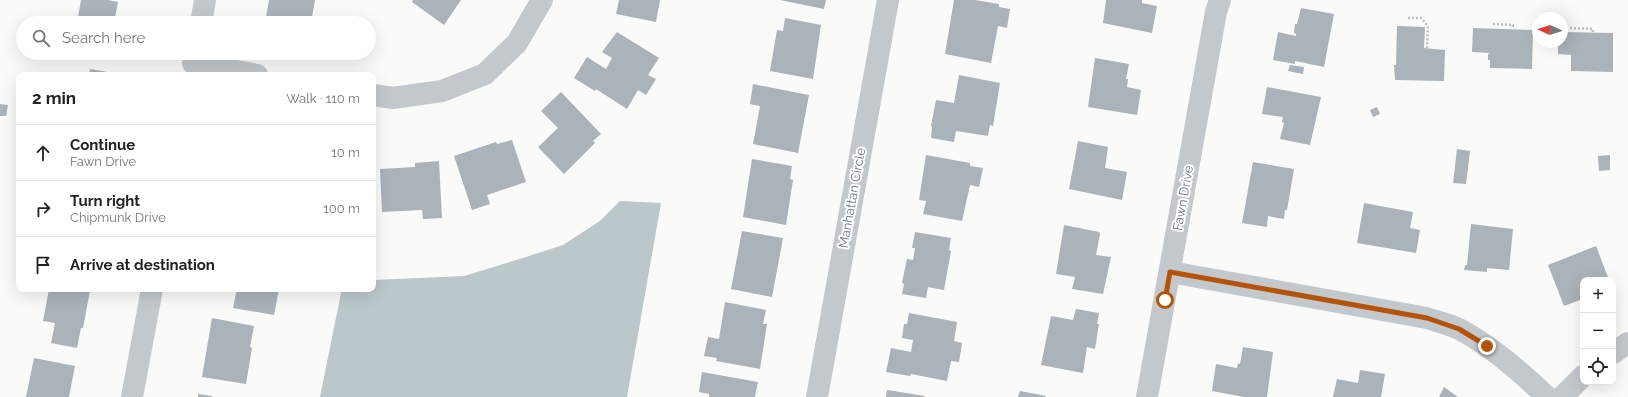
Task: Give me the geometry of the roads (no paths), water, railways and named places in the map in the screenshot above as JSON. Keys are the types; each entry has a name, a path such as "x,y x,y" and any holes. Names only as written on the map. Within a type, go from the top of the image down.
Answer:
{"street":[{"path":"202,16 205,0"},
{"path":"376,95 393,98 442,91 485,74 517,43 542,0"},
{"name":"Manhattan Circle","path":"817,397 888,0"},
{"name":"Fawn Drive","path":"1147,397 1216,12 1220,0"},
{"path":"193,64 240,72"},
{"path":"1170,272 1427,318 1459,329 1487,346 1528,379 1547,397"},
{"path":"132,397 151,292"},
{"path":"1616,351 1628,343"},
{"path":"1562,397 1580,379"}]}
